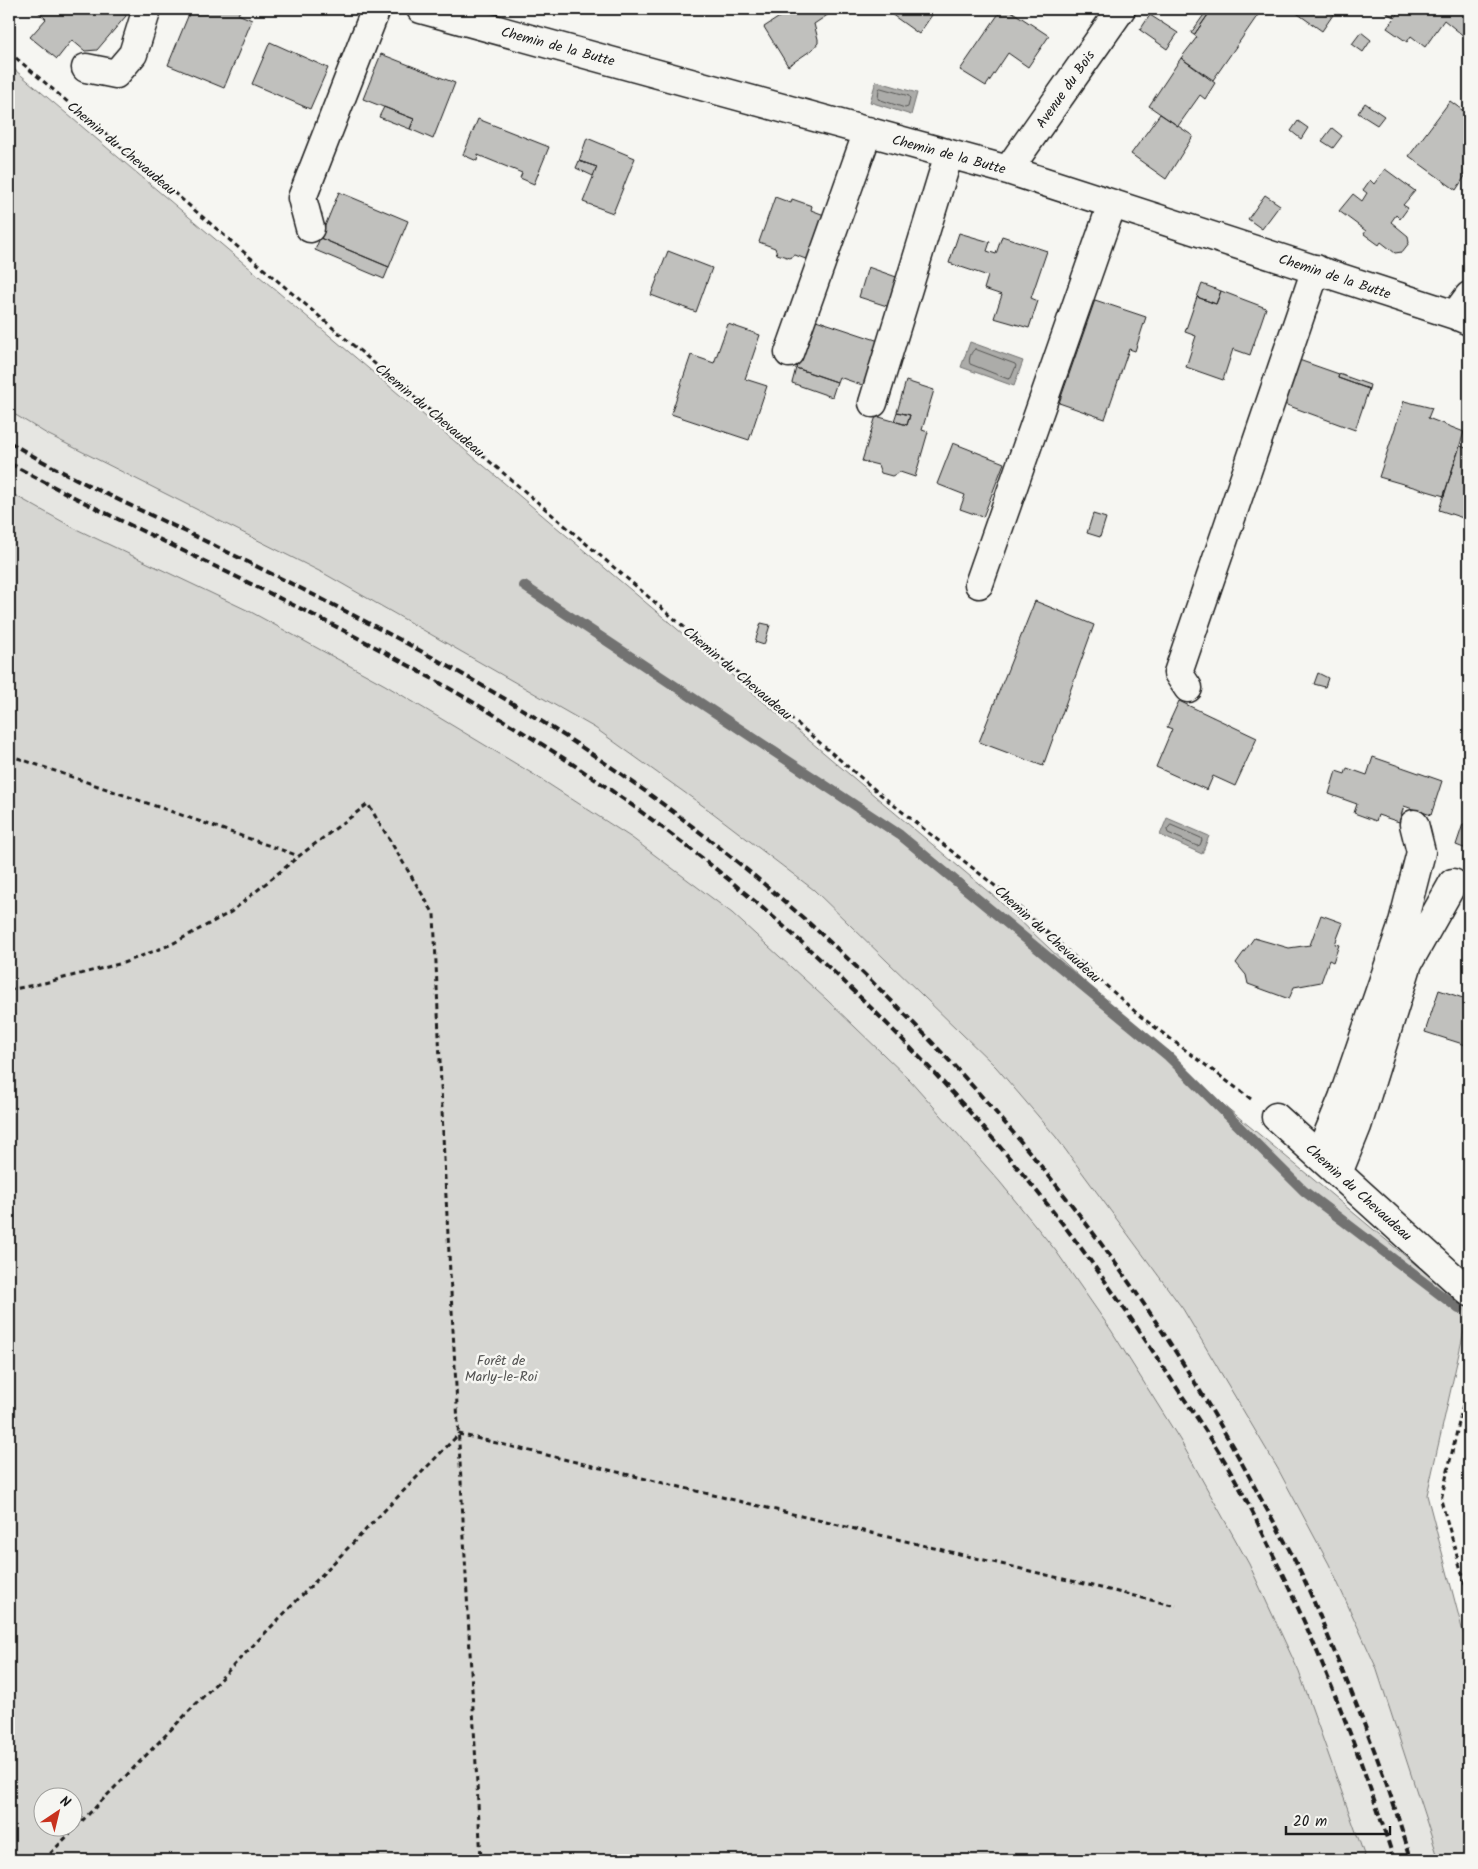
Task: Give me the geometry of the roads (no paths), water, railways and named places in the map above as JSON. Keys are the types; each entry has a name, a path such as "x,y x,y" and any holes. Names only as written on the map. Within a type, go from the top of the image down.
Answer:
{"street":[{"path":"86,68 116,74 134,54 147,9"},
{"path":"310,228 302,198 376,9"},
{"name":"Chemin de la Butte","path":"421,9 1008,170 1316,270 1464,311"},
{"name":"Avenue du Bois","path":"1008,170 1121,9"},
{"path":"789,353 868,132"},
{"path":"873,403 949,154"},
{"path":"1027,416 1108,202"},
{"path":"979,584 1108,202"},
{"path":"1188,688 1178,673 1316,270"},
{"path":"1329,1165 1343,1098 1401,930 1421,852 1414,824"},
{"path":"1329,1165 1357,1126 1408,963 1453,883"},
{"name":"Chemin du Chevaudeau","path":"1276,1117 1469,1292"}],"water":[{"path":"876,81 917,93 911,115 870,102"},
{"path":"970,342 1023,361 1014,386 961,367"},
{"path":"1167,818 1209,836 1202,854 1160,835"}],"waterway":[{"path":"524,586 900,835 1168,1056 1304,1191 1459,1309"}],"railway":[{"path":"9,442 80,481 361,619 439,661 515,705 629,779 738,862 842,953 940,1051 1032,1155 1116,1265 1193,1379 1277,1527 1304,1579 1369,1737 1396,1811 1411,1860"},
{"path":"9,463 77,499 343,630 516,728 591,777 664,829 734,884 802,943 867,1004 930,1068 990,1135 1064,1225 1126,1312 1220,1454 1254,1515 1311,1637 1369,1785 1394,1860"}],"park label":[{"name":"Forêt de Marly-le-Roi","path":"501,1368"}]}
